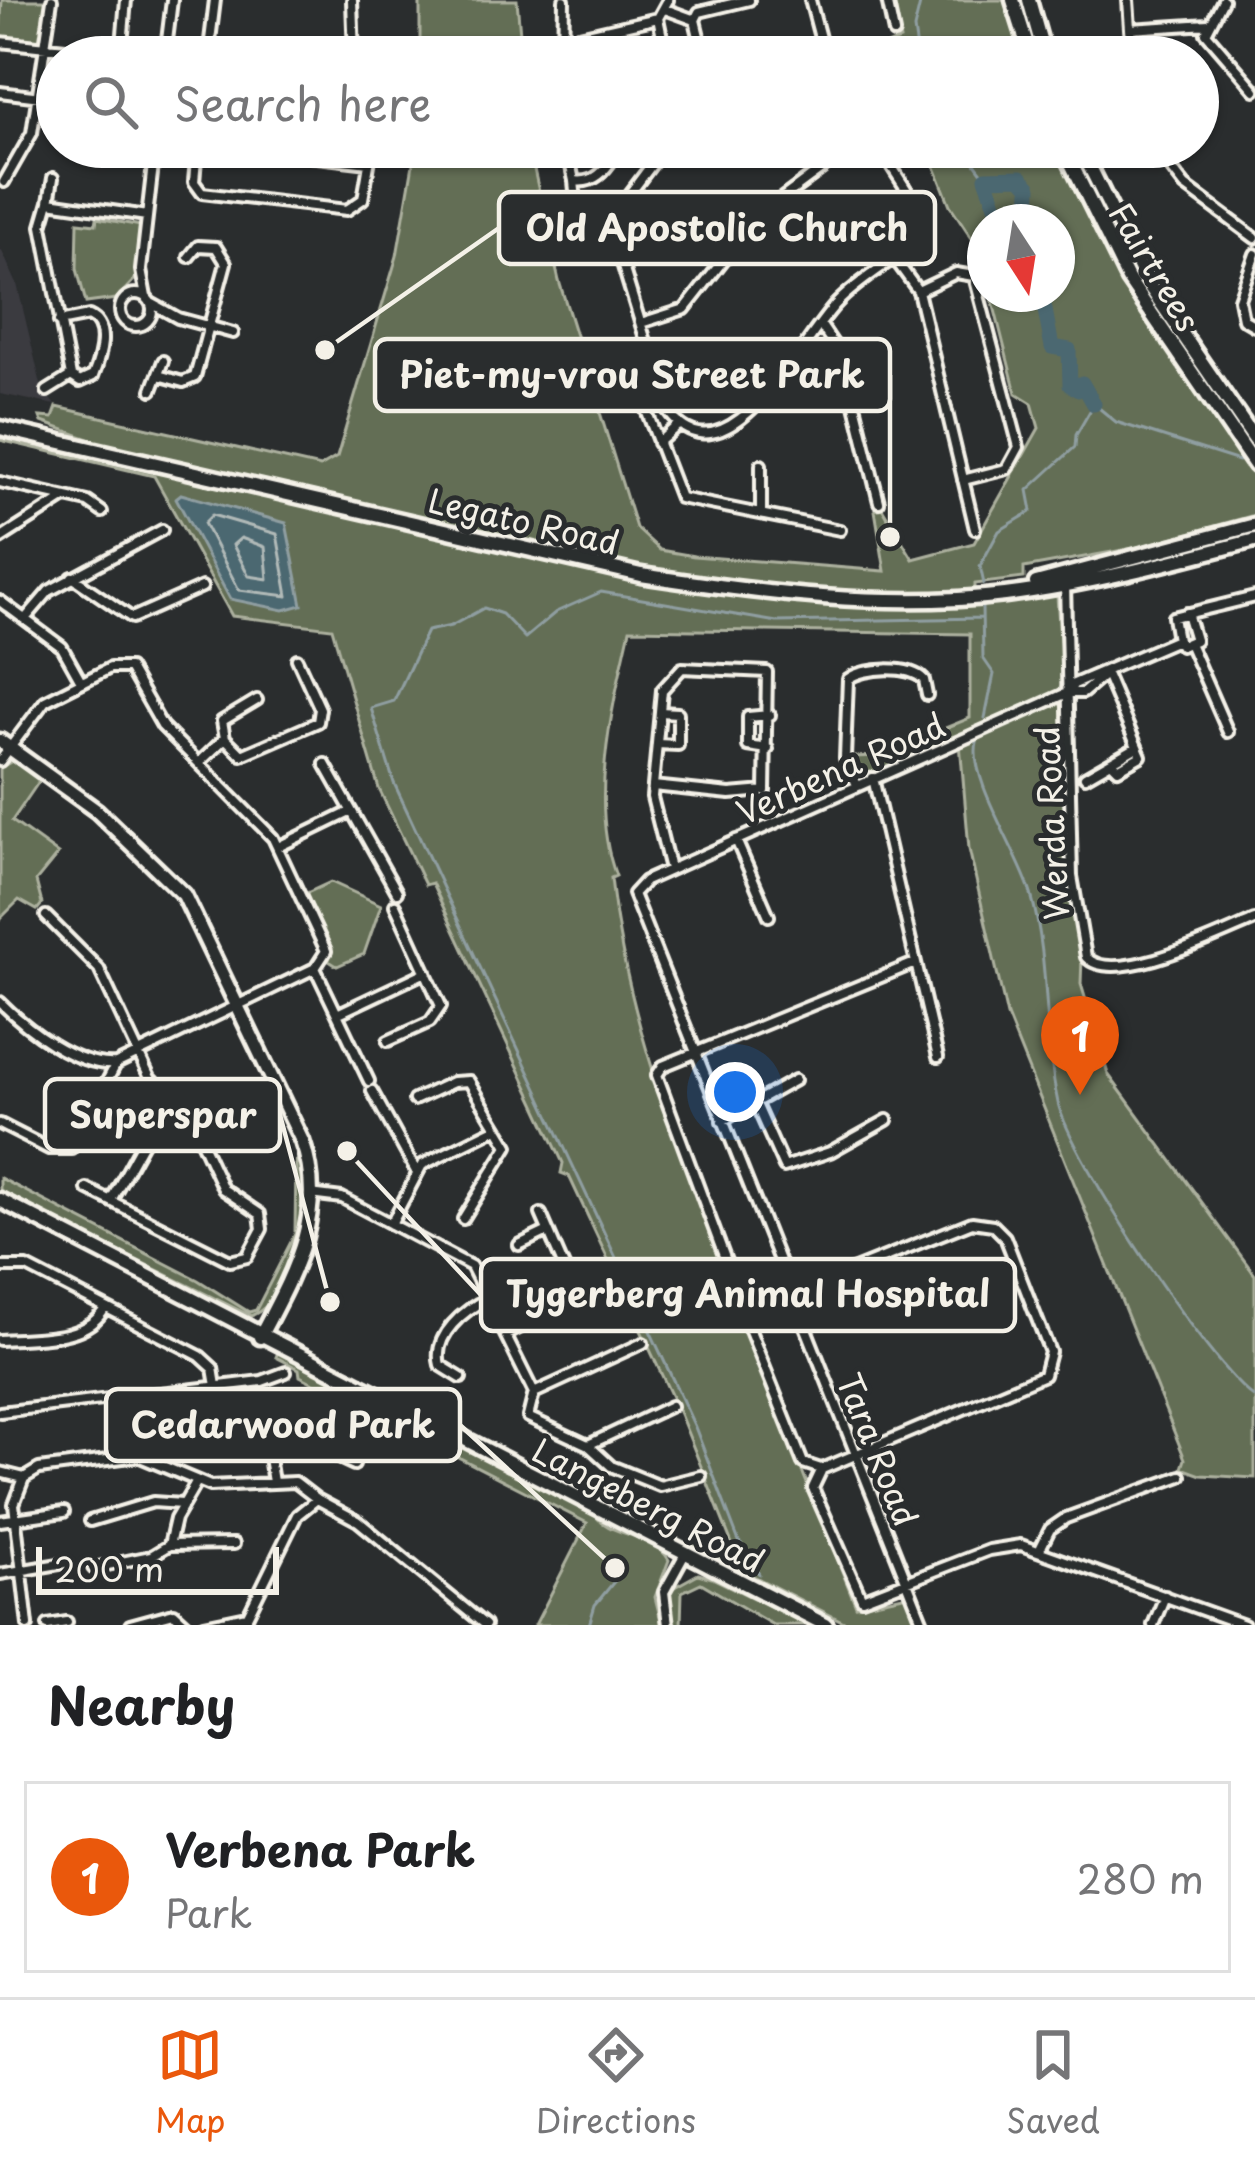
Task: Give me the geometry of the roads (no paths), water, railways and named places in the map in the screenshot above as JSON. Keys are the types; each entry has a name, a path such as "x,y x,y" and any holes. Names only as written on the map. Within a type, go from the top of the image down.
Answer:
{"street":[{"path":"47,36 52,0"},
{"path":"120,36 126,0"},
{"path":"168,36 172,0"},
{"path":"211,36 215,0"},
{"path":"352,0 353,36"},
{"path":"564,0 566,36"},
{"path":"694,20 699,12 749,0"},
{"path":"810,0 819,36"},
{"path":"887,0 894,33"},
{"path":"1013,0 1024,36"},
{"path":"1029,0 1040,36"},
{"path":"1128,0 1130,36"},
{"path":"1209,36 1208,24 1223,0"},
{"path":"579,36 658,18 667,5 694,20 698,36"},
{"path":"658,18 662,36"},
{"path":"1130,29 1208,24"},
{"path":"0,42 36,46"},
{"path":"1219,52 1255,91"},
{"path":"0,92 36,97"},
{"path":"4,182 30,140 36,111"},
{"path":"148,321 149,300 141,270 153,168"},
{"path":"195,168 194,182 202,193 347,210 361,204 368,168"},
{"path":"571,168 579,231"},
{"path":"574,181 597,178 605,168"},
{"path":"650,168 613,224 667,410 679,424 712,431 756,410 837,303 924,236 928,224 892,168"},
{"path":"641,323 685,309 758,216 822,168"},
{"name":"Fairtrees","path":"1073,168 1128,279 1255,465"},
{"name":"Fairtrees","path":"1090,168 1148,284 1255,440"},
{"path":"1171,168 1185,186 1255,238"},
{"path":"53,178 42,226 58,322 71,376 80,382 93,376 102,346 99,325 89,316 58,322"},
{"path":"49,202 147,216"},
{"path":"158,375 192,380 226,259 219,249 201,246 189,257"},
{"path":"1255,254 1238,306 1243,319 1255,326"},
{"path":"894,258 918,291 975,529"},
{"path":"141,270 120,311 126,323 136,327 178,318"},
{"path":"918,291 956,273 974,276 1018,442 1007,469 963,480"},
{"path":"126,298 149,300 178,318 233,333"},
{"path":"820,324 844,360 879,502"},
{"path":"152,390 163,361"},
{"path":"46,391 71,376"},
{"path":"646,410 680,498 840,530"},
{"path":"658,442 679,424"},
{"name":"Legato Road","path":"0,425 641,574 814,596 970,596 1255,541"},
{"path":"760,514 761,465"},
{"path":"0,482 65,496 102,512"},
{"path":"0,538 65,496"},
{"name":"Legato Road","path":"1065,581 1255,525"},
{"path":"25,619 45,594 162,530"},
{"path":"72,577 132,618 202,587"},
{"name":"Werda Road","path":"1065,581 1072,876 1089,961 1108,969 1170,954 1255,920"},
{"path":"1187,613 1196,638 1181,646 1170,621 1187,613 1255,597"},
{"path":"0,601 62,646 80,681"},
{"name":"Verbena Road","path":"635,889 1177,640"},
{"path":"1189,643 1228,732"},
{"path":"225,738 248,756 320,720 297,659"},
{"path":"0,761 5,744 40,705 80,681 117,666 129,668 159,721 278,847 326,947 316,968 116,1064 98,1064 32,1030 0,1002"},
{"path":"653,787 763,793 770,715 767,672 725,666 672,673 662,690 653,787 656,828 670,869"},
{"path":"857,785 845,758 848,679 859,672 912,671 924,680 927,695"},
{"path":"1085,777 1140,758 1105,674"},
{"path":"200,762 225,738 224,716 257,700"},
{"path":"657,744 678,745 682,719 678,713 660,712"},
{"path":"768,748 748,746 748,717 770,715"},
{"path":"5,744 97,811 184,895 302,1141 310,1194 307,1244 260,1337"},
{"path":"325,764 397,892"},
{"path":"873,778 938,1057"},
{"path":"278,847 350,812"},
{"path":"736,839 769,916"},
{"name":"Tara Road","path":"635,889 636,907 924,1625"},
{"path":"388,1041 439,1013 440,1003 394,905"},
{"path":"46,916 99,969 154,1084 193,1124 223,1189 260,1214 262,1229 247,1257 222,1258 87,1189"},
{"path":"760,1307 741,1304 658,1080 663,1066 915,963"},
{"path":"316,968 370,1086 417,1173"},
{"path":"337,1014 426,972"},
{"path":"98,1064 106,1084"},
{"path":"0,1124 50,1150 66,1151 75,1145 116,1064"},
{"path":"722,1120 795,1080"},
{"path":"414,1100 453,1082 469,1081 508,1150 463,1219"},
{"path":"754,1102 784,1167 830,1152 887,1120"},
{"path":"111,1200 146,1137 173,1105"},
{"path":"392,1224 417,1173 432,1158 495,1130"},
{"path":"310,1194 342,1198 466,1263 489,1298 534,1394"},
{"name":"Langeberg Road","path":"0,1200 826,1625"},
{"path":"506,1335 576,1300 577,1290 541,1214"},
{"path":"823,1469 803,1463 749,1328 751,1316 760,1307 972,1222 993,1225 1005,1238 1050,1352 1044,1375 823,1469 813,1488 858,1597 908,1584 1000,1546 1041,1547 1244,1625"},
{"path":"519,1244 548,1231"},
{"path":"0,1268 27,1267 205,1358 216,1386"},
{"path":"461,1378 440,1365 438,1352 460,1311 489,1298"},
{"path":"0,1340 82,1331 96,1324 105,1308"},
{"path":"643,1343 534,1394 527,1406 530,1420 588,1445 611,1466 660,1486 701,1476"},
{"path":"0,1412 216,1386 286,1372"},
{"path":"588,1445 671,1406"},
{"path":"197,1453 268,1451 360,1433"},
{"path":"327,1437 339,1458 354,1465"},
{"path":"268,1451 273,1482"},
{"path":"28,1625 14,1519 15,1494 24,1478 47,1467 137,1456 154,1459 196,1483 290,1481 358,1521 485,1625"},
{"path":"0,1472 24,1478"},
{"path":"1041,1547 1050,1529 1066,1518 1181,1476"},
{"path":"170,1545 182,1504 196,1483"},
{"path":"204,1625 244,1621 297,1515 317,1499"},
{"path":"90,1521 147,1503 182,1504"},
{"path":"0,1521 64,1512"},
{"path":"93,1568 151,1556 170,1545 234,1544"},
{"path":"668,1625 664,1592 686,1552"},
{"path":"0,1574 65,1563"},
{"path":"1153,1625 1165,1596"},
{"path":"130,1625 174,1613 187,1625"},
{"path":"49,1625 67,1622"}],"water":[{"path":"181,494 286,523 302,605 284,610 230,599 176,498"}],"waterway":[{"path":"915,36 921,0"},
{"path":"979,168 986,178"},
{"path":"995,204 986,178 1021,177 1030,187 1030,204"},
{"path":"1045,312 1052,347 1069,350 1070,385 1078,390 1082,383 1094,404"},
{"path":"984,584 980,566 999,531 1032,511 1028,490 1075,447 1076,435 1094,404 1116,422 1239,461"},
{"path":"759,1574 738,1539 695,1427 394,783 371,708 394,701 427,631 451,626 484,608 502,614 525,638 556,612 601,592 777,622 982,618"},
{"path":"982,607 983,658 994,674 985,718"},
{"path":"977,742 980,776 1025,878 1037,919 1053,1077 1068,1130 1114,1212 1176,1306 1255,1398"},
{"path":"589,1625 595,1605 617,1578"}],"place":[{"name":"Old Apostolic Church","path":"325,350"},
{"name":"Piet-my-vrou Street Park","path":"890,537"},
{"name":"Verbena Park","path":"1080,1095"},
{"name":"Tygerberg Animal Hospital","path":"347,1151"},
{"name":"Superspar","path":"330,1302"},
{"name":"Cedarwood Park","path":"615,1568"}]}
